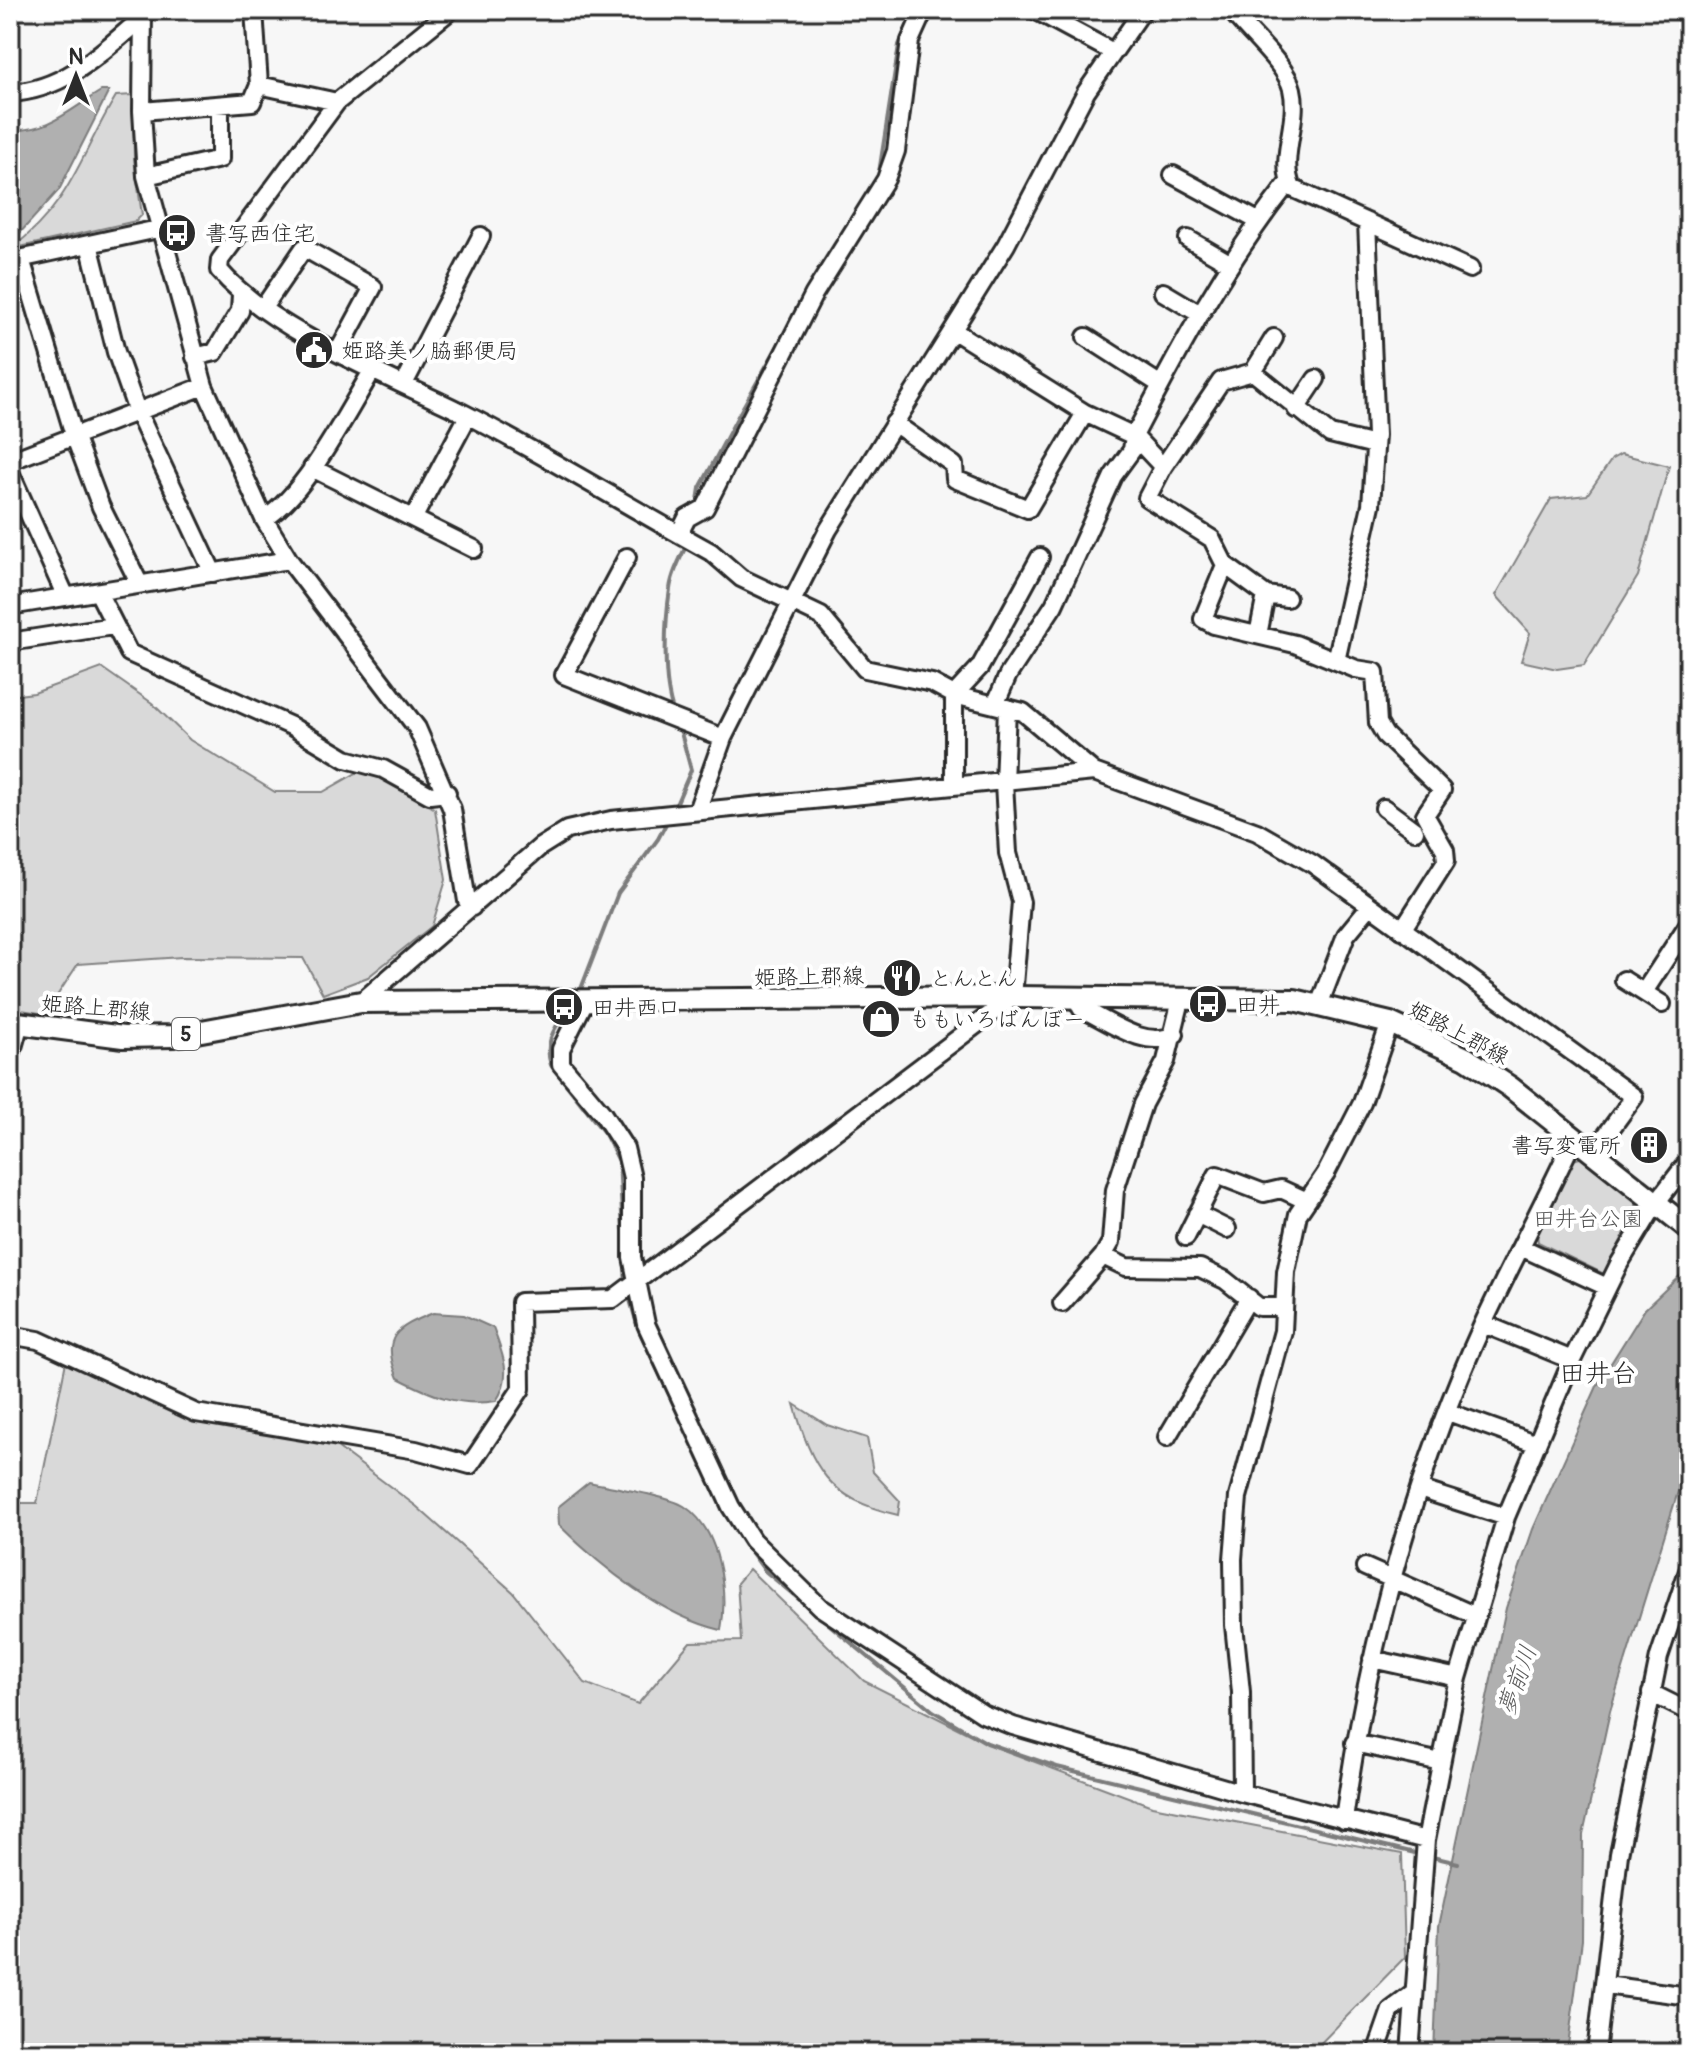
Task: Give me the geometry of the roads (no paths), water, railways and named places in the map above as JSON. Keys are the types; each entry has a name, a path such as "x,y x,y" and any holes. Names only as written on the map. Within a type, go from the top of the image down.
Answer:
{"main road":[{"name":"姫路上郡線","path":"15,1023 123,1037 174,1036 361,1002 584,1003 1013,997 1294,1000 1390,1023 1466,1058 1510,1087 1689,1229"}],"street":[{"path":"142,111 252,102 259,85 254,10"},
{"path":"451,10 337,102 220,260 219,270 241,295 372,371 468,416 711,552 741,578 821,616 865,669 932,683 954,695 1023,712 1094,772 1257,832 1313,864 1634,1097 1593,1153"},
{"path":"679,534 687,518 705,508 814,294 886,179 896,151 910,41 924,10"},
{"path":"1035,10 1113,52"},
{"path":"697,811 723,738 828,530 1006,245 1079,103 1143,10"},
{"path":"1231,10 1281,70 1292,89 1286,174 1292,188 1470,269"},
{"path":"10,93 53,84 82,69 143,13"},
{"path":"143,13 142,111 146,176 158,229 204,386 264,519 289,560 417,728 447,793 467,901 472,907"},
{"path":"259,85 337,102"},
{"path":"146,176 220,159 220,105"},
{"path":"1173,175 1258,221"},
{"path":"10,1335 38,1340 196,1413 416,1450 470,1465 521,1389 520,1302 613,1299 1013,997 1021,902 1008,853 1001,706 1008,675 1054,605 1113,476 1132,450 1134,436 1200,314 1258,221 1289,182"},
{"path":"1336,661 1371,505 1375,445 1375,351 1367,222"},
{"path":"139,583 101,507 16,260 158,229"},
{"path":"404,384 481,236"},
{"path":"1188,239 1231,264"},
{"path":"89,244 116,352 137,411 213,573"},
{"path":"263,308 304,248 373,287 338,352"},
{"path":"1163,292 1200,314"},
{"path":"195,357 215,352 240,311 241,295"},
{"path":"954,331 1085,413 1134,436 1163,467"},
{"path":"1086,337 1161,385"},
{"path":"1274,338 1253,372 1221,381 1163,467 1147,498 1212,539 1225,565 1266,595 1287,598"},
{"path":"264,519 274,513 312,468 372,371"},
{"path":"1253,372 1330,434 1375,445"},
{"path":"1296,409 1316,379"},
{"path":"10,461 204,386"},
{"path":"894,423 954,465 955,479 1028,509 1085,413"},
{"path":"414,517 468,416"},
{"path":"312,468 474,549"},
{"path":"10,472 66,597"},
{"path":"627,557 564,675 723,738"},
{"path":"954,783 954,695 980,667 1040,557"},
{"path":"10,606 289,560"},
{"path":"1225,565 1203,619 1295,644 1336,661 1375,672 1378,723 1385,735 1442,790 1425,815 1445,850 1446,861 1402,930"},
{"path":"98,592 129,653 291,726 346,759 383,769 430,795 447,793"},
{"path":"1258,635 1266,595"},
{"path":"10,642 113,626"},
{"path":"361,1002 540,847 567,830 611,820 954,783 1004,783 1094,772"},
{"path":"1384,808 1415,831"},
{"path":"1319,1005 1346,935 1369,907"},
{"path":"1644,992 1689,923"},
{"path":"1624,980 1662,1004"},
{"path":"1077,998 1081,1008 1144,1038 1158,1041 1175,1034"},
{"path":"1062,1303 1103,1256 1111,1242 1115,1190 1143,1104 1166,1061 1181,1000"},
{"path":"584,1003 561,1049 561,1064 603,1114 625,1148 632,1178 632,1257 646,1324 731,1507 752,1540 820,1607 983,1714 1013,1726 1242,1793 1426,1840"},
{"path":"10,1058 15,1023"},
{"path":"1242,1793 1241,1692 1234,1625 1236,1513 1283,1331 1286,1272 1298,1214 1362,1103 1390,1023"},
{"path":"1344,1820 1354,1743 1372,1659 1419,1489 1484,1324 1574,1138"},
{"path":"1410,2053 1426,1840 1458,1678 1506,1517 1572,1360 1607,1287 1656,1203 1689,1160"},
{"path":"1186,1237 1217,1175 1264,1193 1281,1189 1307,1201"},
{"path":"1197,1214 1227,1229"},
{"path":"1523,1248 1607,1287"},
{"path":"1103,1256 1126,1267 1200,1268 1259,1307 1284,1307"},
{"path":"1167,1437 1170,1412 1249,1298"},
{"path":"1484,1324 1572,1360"},
{"path":"1448,1412 1537,1444"},
{"path":"1419,1489 1506,1517"},
{"path":"1365,1567 1476,1616"},
{"path":"1596,2053 1619,1854 1651,1693 1689,1568"},
{"path":"1673,1618 1689,1626"},
{"path":"1372,1659 1458,1678"},
{"path":"1651,1693 1689,1712"},
{"path":"1354,1743 1441,1762"},
{"path":"1605,1985 1689,1996"},
{"path":"1376,2053 1391,2010 1414,1993"}],"water":[{"path":"101,91 109,91 59,190 10,244 10,130 47,124"},
{"name":"夢前川","path":"1689,1267 1689,1456 1610,1711 1583,1835 1582,1940 1567,2053 1434,2053 1439,1926 1506,1608 1533,1529 1598,1384 1645,1309"},
{"path":"433,1313 464,1315 493,1328 505,1365 504,1383 496,1401 457,1401 422,1390 398,1378 391,1343 401,1329"},
{"path":"589,1482 666,1499 684,1506 696,1516 706,1530 719,1562 723,1597 721,1630 677,1614 655,1602 594,1558 559,1525 558,1507"}],"waterway":[{"path":"878,179 899,45 914,10"},
{"path":"697,507 700,488 824,264"},
{"path":"674,713 666,669 667,618 673,577 688,542"},
{"path":"675,807 691,770 679,725"},
{"path":"579,994 618,893 658,839 669,818"},
{"path":"569,1007 552,1034 549,1057 551,1065 605,1134 619,1161 626,1284"},
{"path":"628,1293 639,1331 706,1472"},
{"path":"747,1546 765,1571 933,1711 987,1743 1057,1767 1419,1854"},
{"path":"1428,1856 1458,1863"}],"place":[{"name":"書写西住宅","path":"177,233"},
{"name":"姫路美ノ脇郵便局","path":"314,350"},
{"name":"とんとん","path":"902,978"},
{"name":"田井","path":"1208,1004"},
{"name":"田井西口","path":"564,1007"},
{"name":"ももいろばんぼー","path":"881,1019"},
{"name":"書写変電所","path":"1649,1145"}],"district":[{"name":"田井台","path":"1598,1373"}],"park label":[{"name":"田井台公園","path":"1588,1218"}]}
